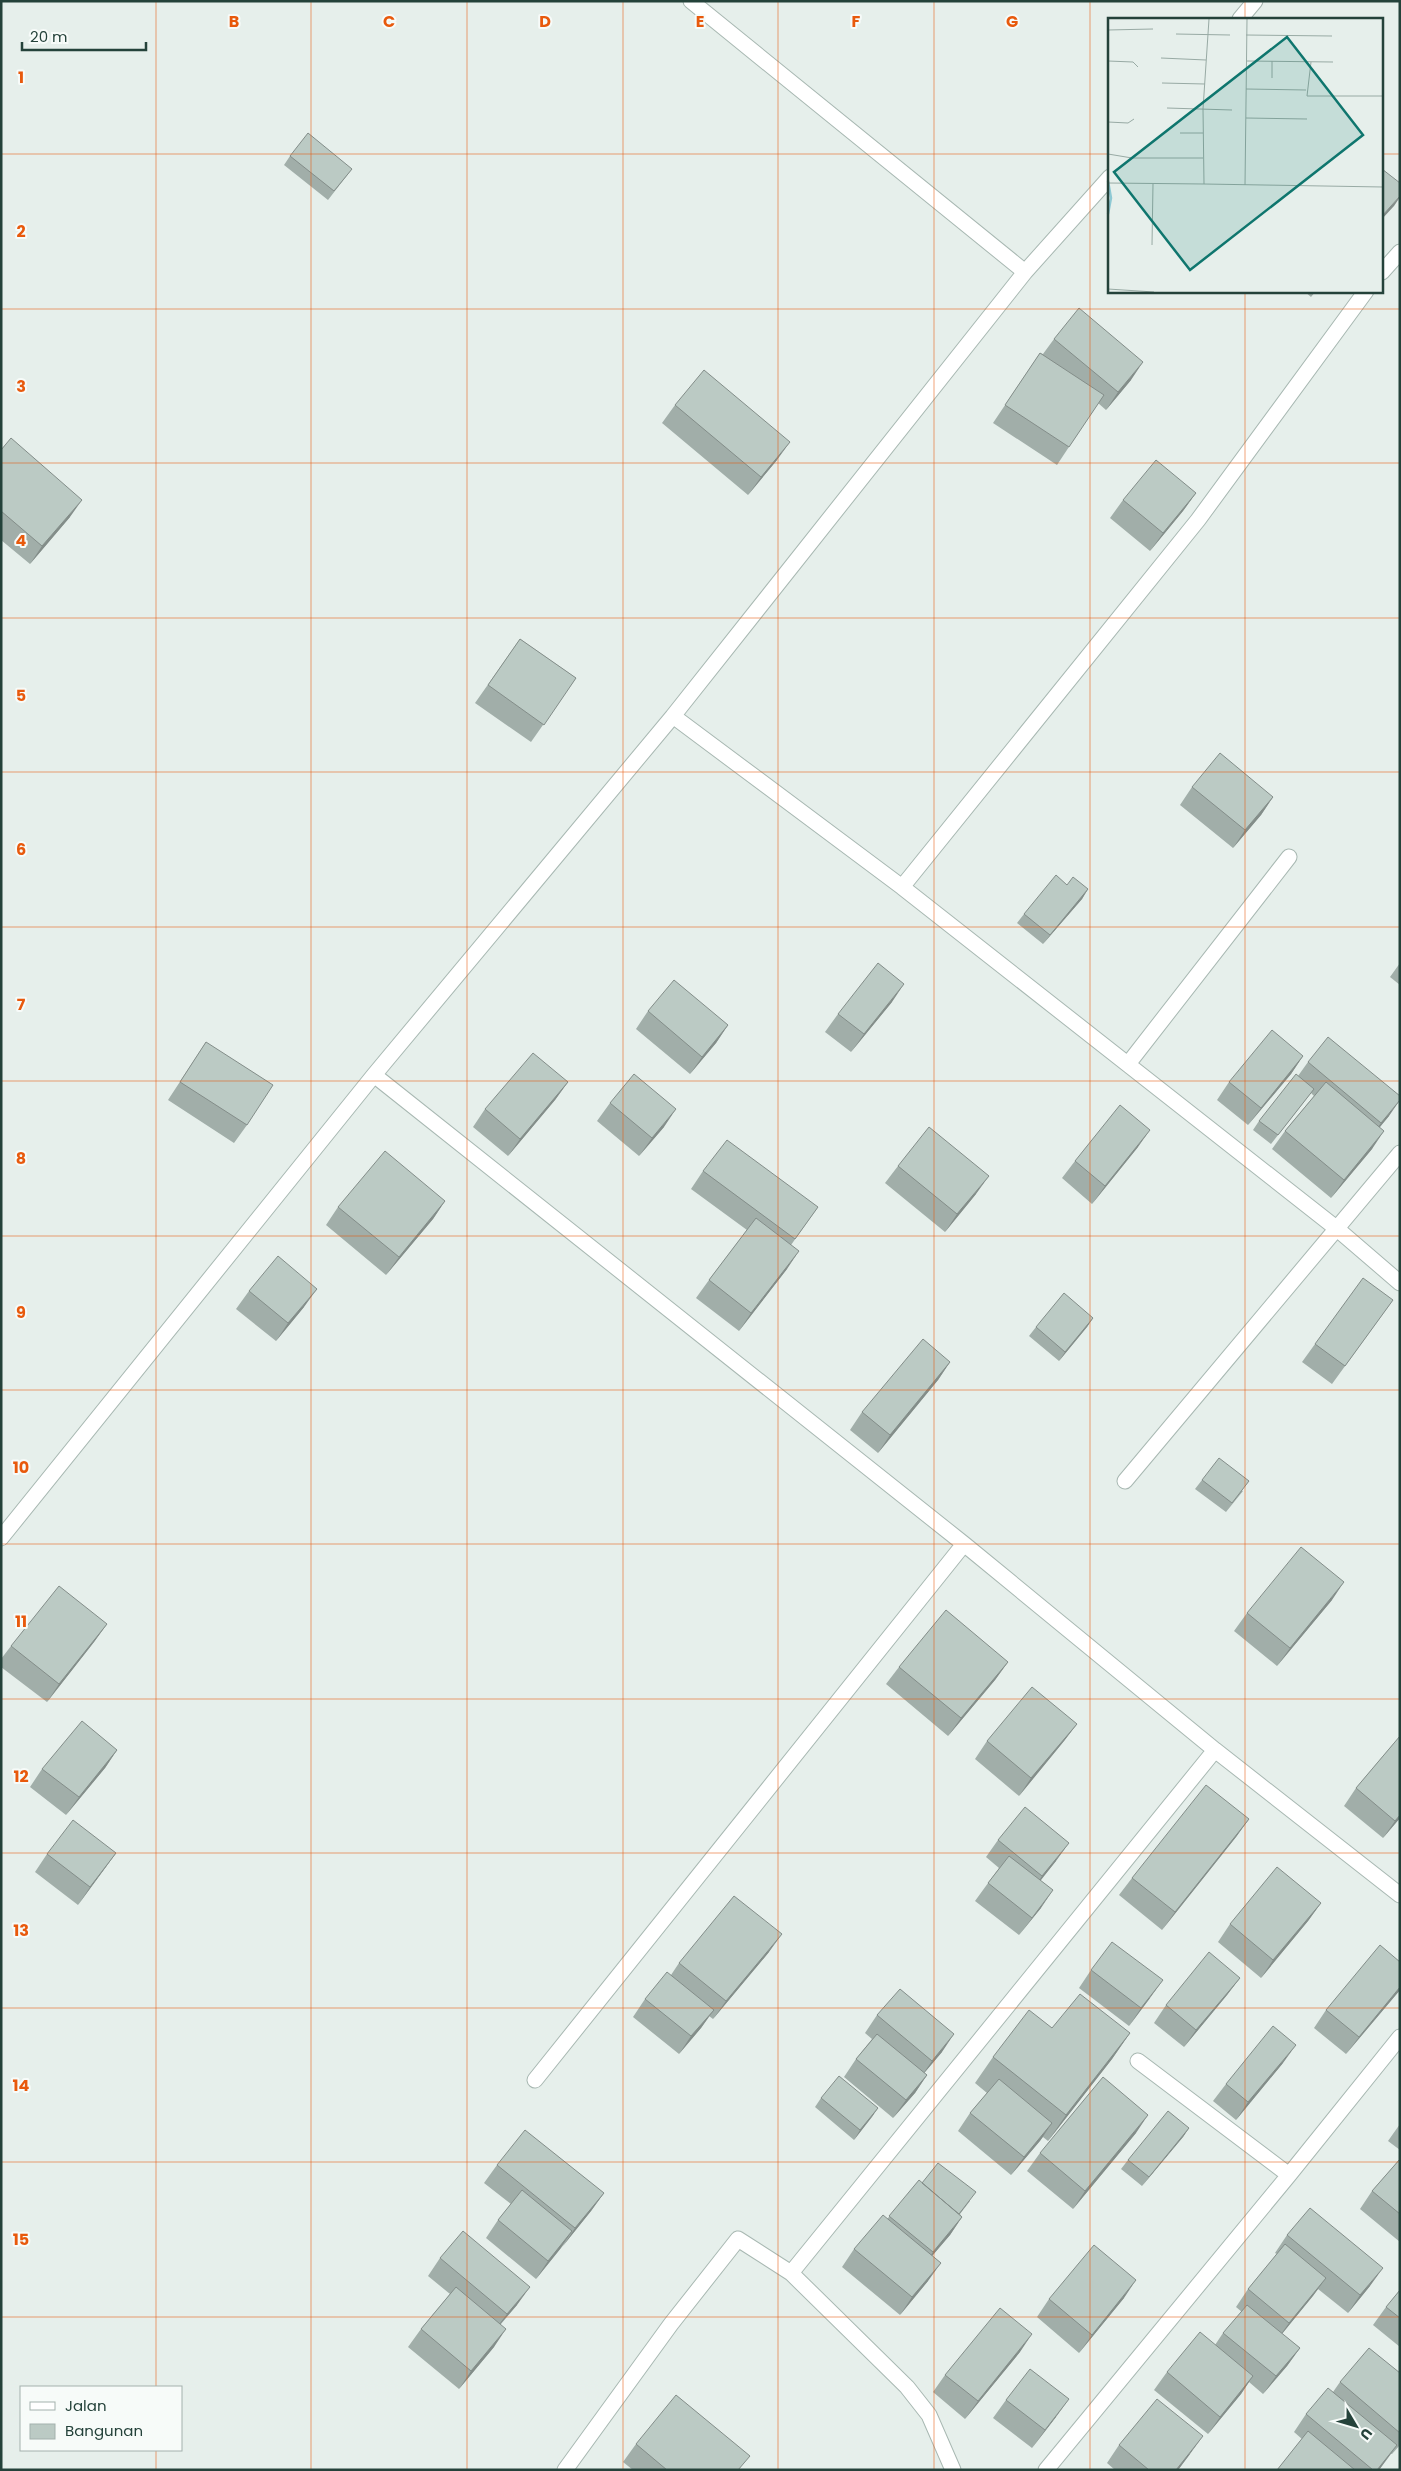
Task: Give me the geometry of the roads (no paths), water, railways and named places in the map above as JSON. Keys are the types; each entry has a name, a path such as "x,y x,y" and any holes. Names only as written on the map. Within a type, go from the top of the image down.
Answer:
{"street":[{"path":"691,1 1025,272"},
{"path":"1241,18 1255,1"},
{"path":"1,1538 374,1075 673,716 1025,272 1108,182"},
{"path":"1384,270 1400,252"},
{"path":"902,887 1198,520 1365,292"},
{"path":"673,716 902,887 1336,1228 1400,1284"},
{"path":"1128,1064 1289,857"},
{"path":"374,1075 964,1544 1215,1750 1400,1894"},
{"path":"1125,1481 1400,1153"},
{"path":"535,2080 964,1544"},
{"path":"791,2273 1215,1750"},
{"path":"1046,2470 1400,2037"},
{"path":"1138,2061 1289,2175"},
{"path":"565,2470 671,2324 738,2239 791,2273 907,2387 929,2415 953,2470"}]}
